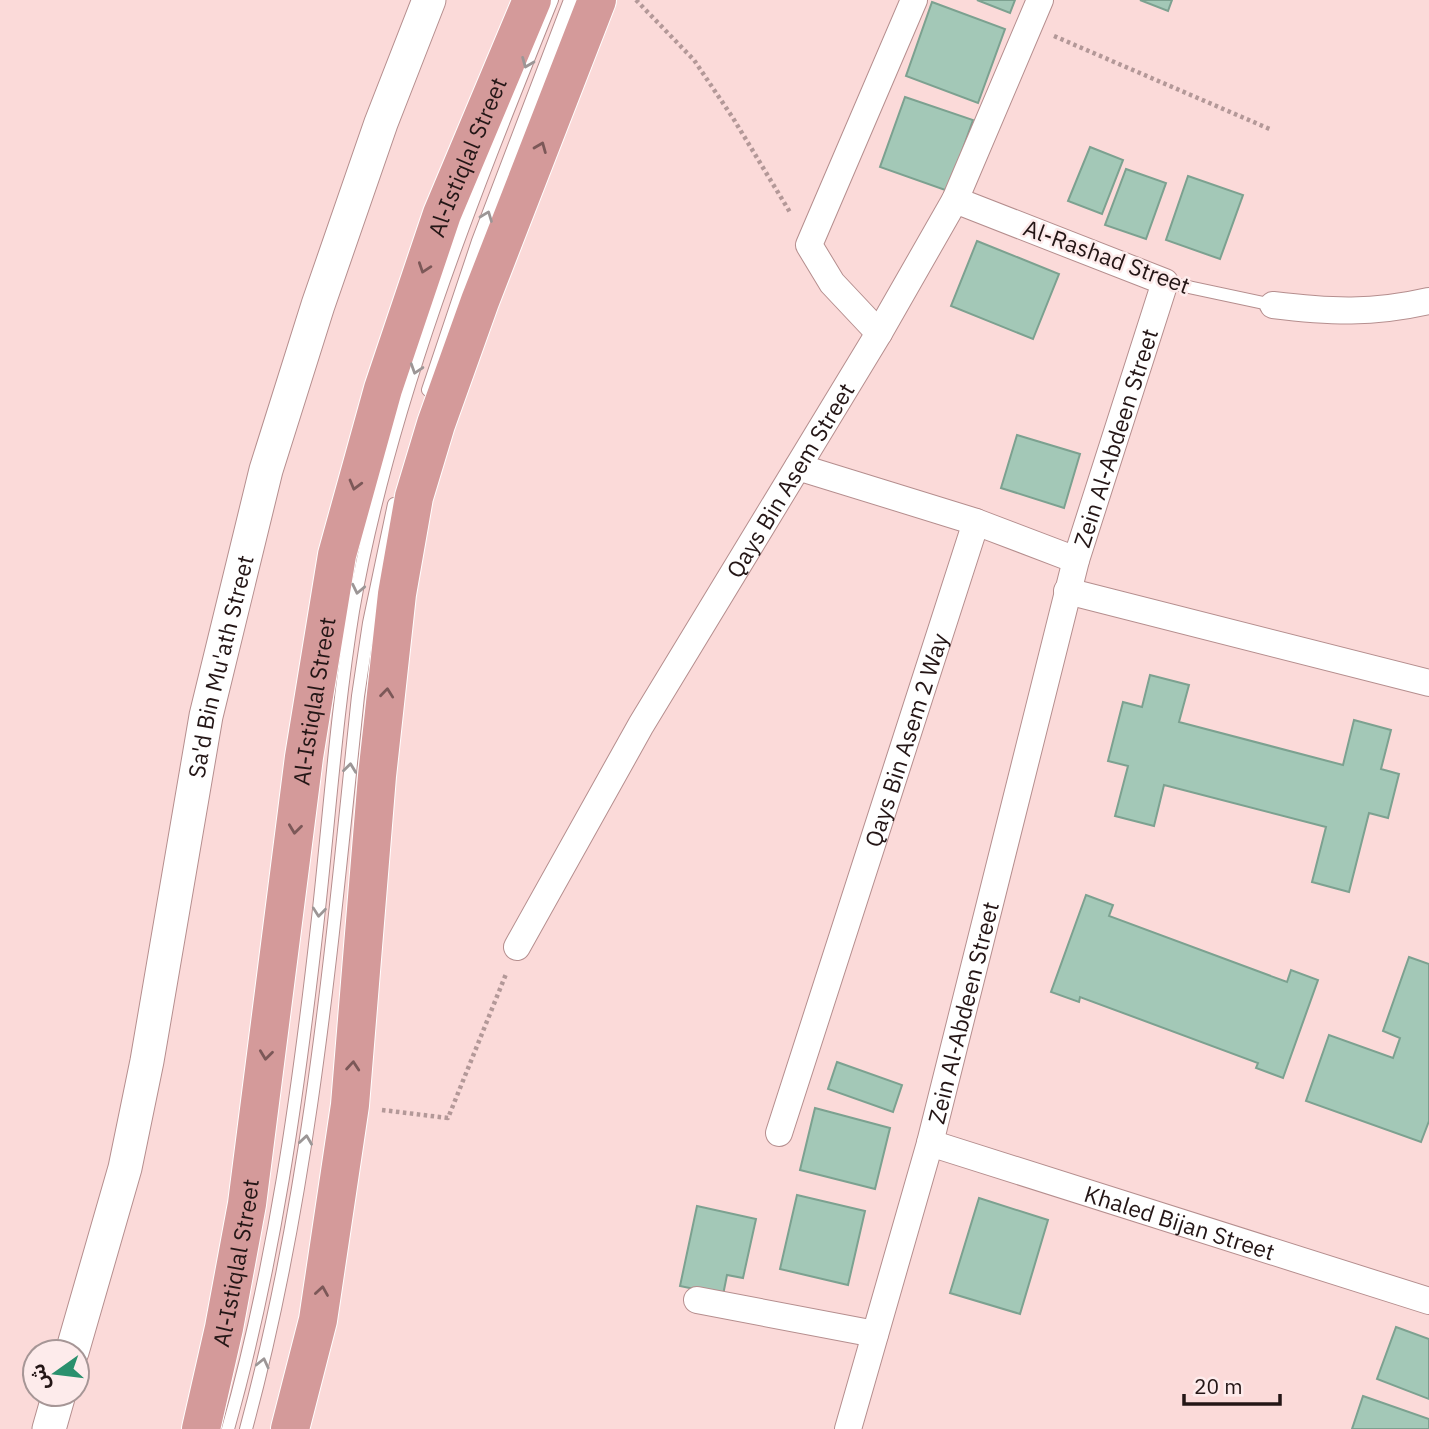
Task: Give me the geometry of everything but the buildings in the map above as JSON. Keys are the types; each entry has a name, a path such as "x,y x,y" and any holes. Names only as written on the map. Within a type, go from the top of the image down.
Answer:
{"highway":[{"name":"Al-Istiqlal Street","path":"201,1429 224,1328 247,1204 304,757 337,555 383,389 442,214 532,0"},
{"path":"290,1429 318,1320 350,1105 377,776 397,594 414,497 436,424 480,300 597,0"}],"street":[{"name":"Sa'd Bin Mu'ath Street","path":"76,1338 125,1168 147,1061 206,716 236,605 266,470 380,123 429,0"},
{"path":"879,333 832,283 809,245 914,0"},
{"name":"Qays Bin Asem Street","path":"517,947 641,725 879,333 954,200 1040,0"},
{"name":"Al-Rashad Street","path":"954,200 1165,282"},
{"name":"Zein Al-Abdeen Street","path":"852,1428 875,1334 930,1143 1067,592 1165,282"},
{"name":"Al-Rashad Street","path":"1273,305 1337,313 1367,312 1429,301"},
{"path":"798,467 975,522 1076,560"},
{"name":"Qays Bin Asem 2 Way","path":"779,1133 975,522"},
{"path":"1067,592 1429,683"},
{"name":"Khaled Bijan Street","path":"930,1143 1429,1301"},
{"path":"697,1300 875,1334"},
{"path":"49,1429 55,1408"}],"lane":[{"path":"228,1429 255,1322 298,1074 317,929 340,696 370,528 391,448 433,318 508,111 552,0"},
{"path":"424,402 478,241 570,0"},
{"name":"Al-Rashad Street","path":"1165,282 1273,305"},
{"path":"246,1429 278,1299 304,1157 358,696 369,623 397,492"}],"path":[{"path":"636,0 694,60 733,118 809,245"},
{"path":"1031,25 1272,130"},
{"path":"350,1105 448,1118 517,947"}]}
